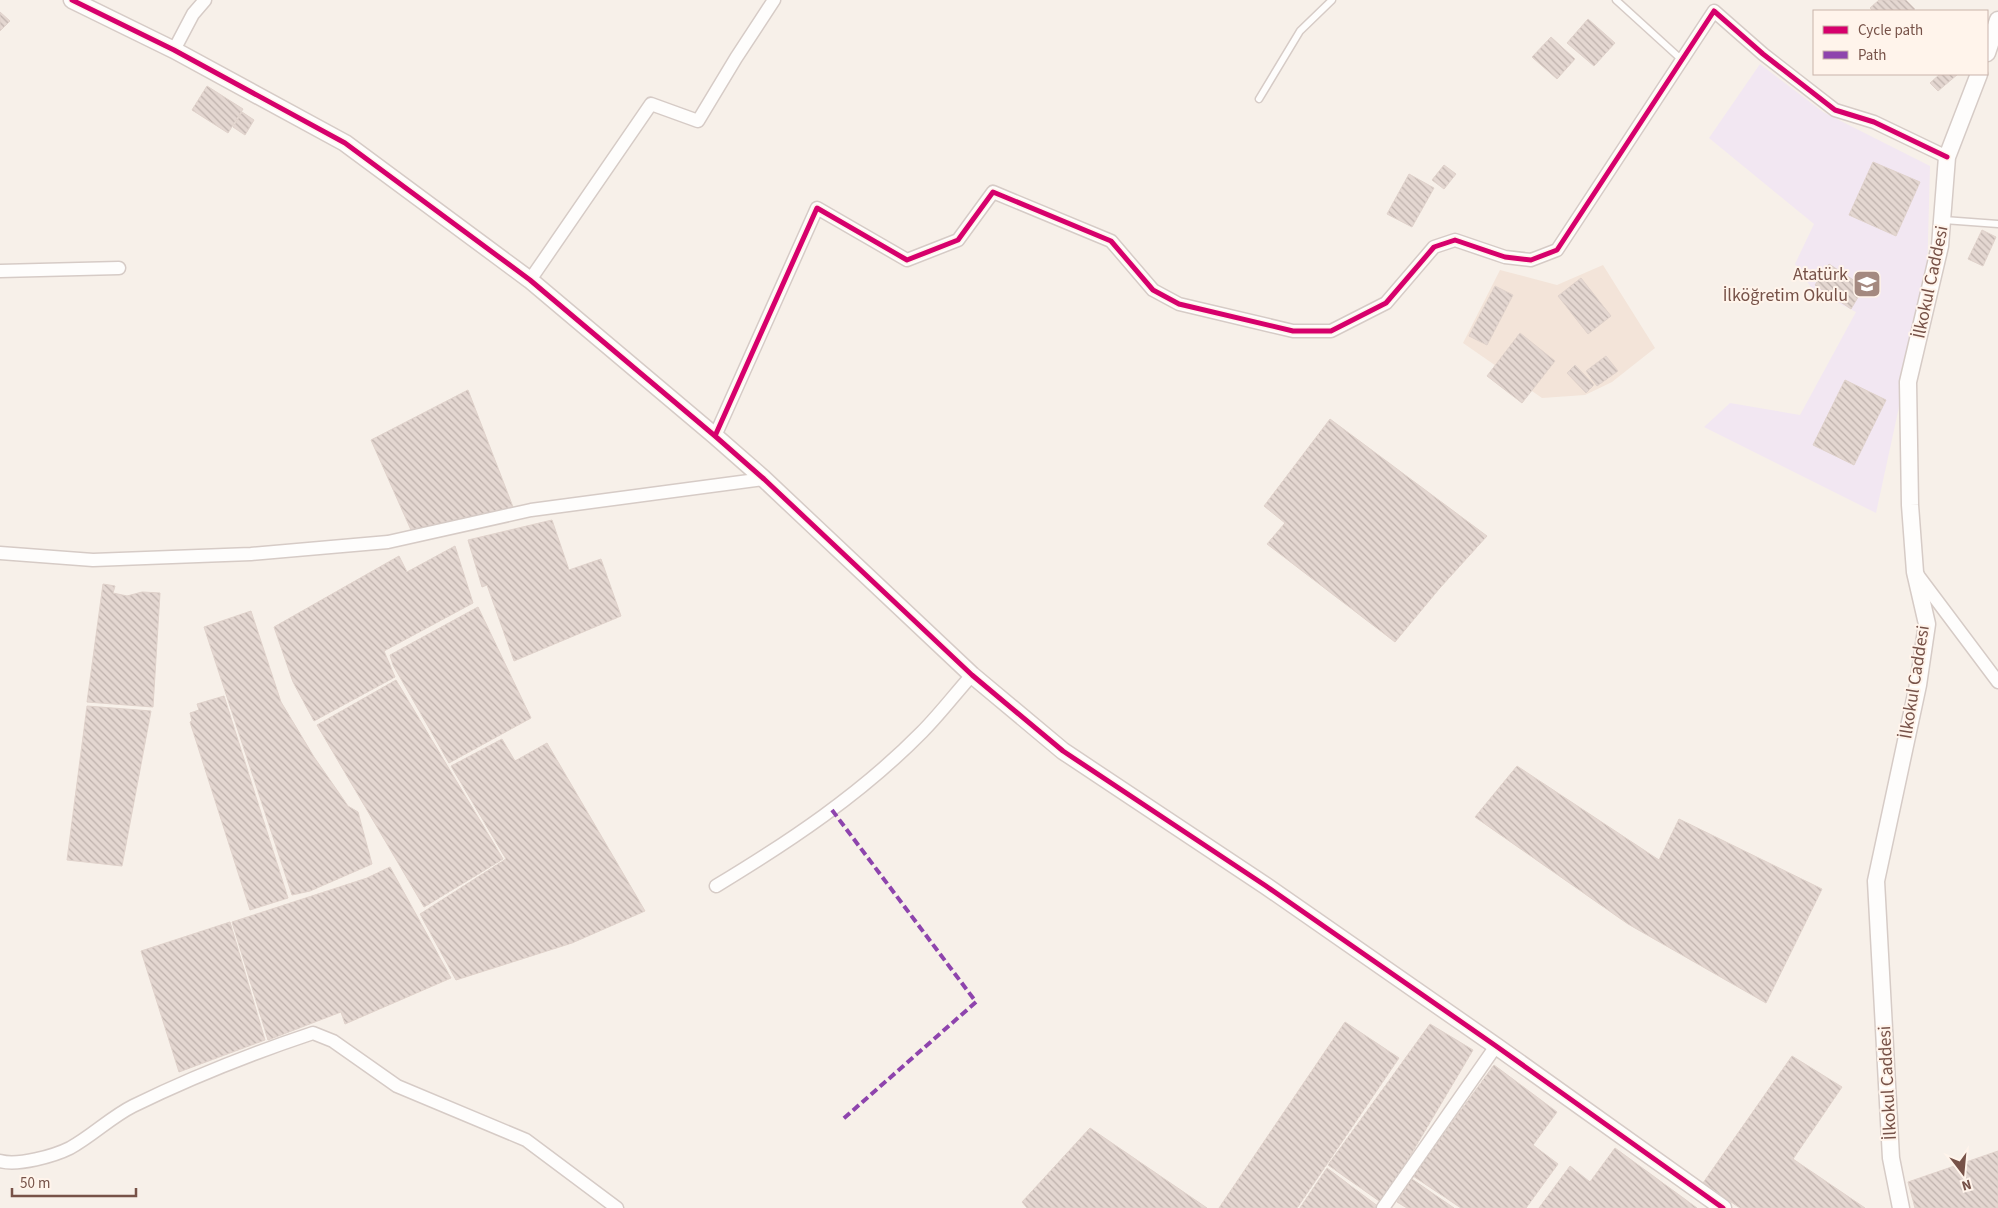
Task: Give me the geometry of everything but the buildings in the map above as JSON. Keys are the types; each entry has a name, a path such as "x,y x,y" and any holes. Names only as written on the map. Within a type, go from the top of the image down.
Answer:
{"street":[{"path":"72,0 174,50 345,143 530,280 715,436 764,479 972,675 1063,751 1266,886 1496,1046 1723,1208"},
{"path":"174,50 193,14 205,0"},
{"path":"530,280 651,104 698,121 774,0"},
{"path":"715,436 817,208 907,260 958,240 993,192 1111,241 1153,290 1179,304 1293,331 1331,331 1386,303 1434,246 1455,240 1505,256 1531,260 1557,250 1717,5 1762,54 1835,110 1874,122 1947,157"},
{"path":"1988,50 1998,20"},
{"name":"İlkokul Caddesi","path":"1901,1208 1891,1158 1876,881 1918,684 1927,624 1915,572 1910,505 1908,382 1940,246 1944,220 1947,157 1980,75"},
{"path":"0,271 119,268"},
{"path":"0,553 93,560 251,554 378,543 531,510 764,479"},
{"path":"1915,572 1998,682"},
{"path":"716,886 778,849 870,780 922,732 972,675"},
{"path":"0,1161 35,1160 69,1148 132,1106 209,1073 313,1033 333,1041 397,1086 526,1140 617,1208"},
{"path":"1384,1208 1496,1046"}],"lane":[{"path":"1259,99 1300,32 1332,0"},
{"path":"1616,0 1682,60"},
{"path":"1944,220 1998,224"}],"shaded area":[{"name":"Atatürk İlköğretim Okulu","path":"1760,64 1823,112 1930,166 1927,278 1876,513 1704,427 1730,403 1800,415 1856,312 1813,290 1795,264 1814,224 1709,138"},
{"path":"1603,265 1655,348 1612,382 1585,395 1542,398 1463,343 1500,270 1557,285"}],"marked path":[{"path":"832,810 976,1002 842,1120"}],"cycle path":[{"path":"72,0 174,50 345,143 530,280 715,436 764,479 972,675 1063,751 1266,886 1496,1046 1723,1208"},
{"path":"715,436 817,208 907,260 958,240 993,192 1111,241 1153,290 1179,304 1293,331 1331,331 1386,303 1434,247 1455,240 1505,257 1531,260 1557,250 1714,11 1763,54 1835,110 1874,122 1947,157"}],"place":[{"name":"Atatürk İlköğretim Okulu","path":"1867,284"}]}
